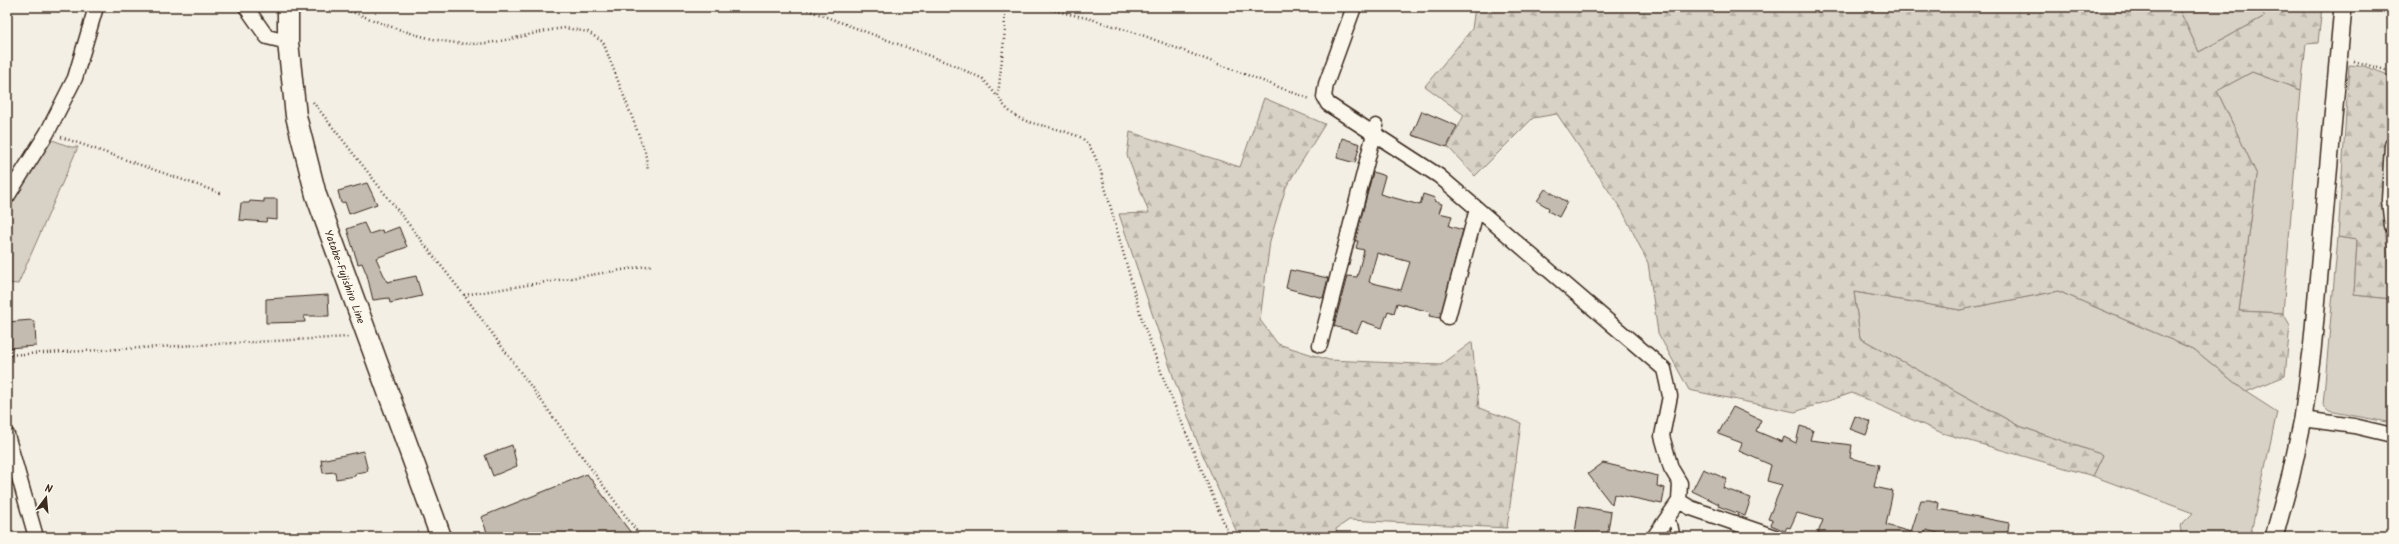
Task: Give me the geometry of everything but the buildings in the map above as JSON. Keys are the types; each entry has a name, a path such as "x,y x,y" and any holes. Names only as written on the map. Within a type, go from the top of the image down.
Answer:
{"main road":[{"name":"Yatabe-Fujishiro Line","path":"288,7 288,42 294,98 300,135 316,195 441,537"}],"street":[{"path":"7,197 47,132 75,78 96,7"},
{"path":"246,7 267,37 288,42"},
{"path":"1354,7 1326,84 1324,97 1328,104 1375,130 1439,176 1664,369 1670,396 1662,436 1671,468 1680,483 1679,501 1654,537"},
{"path":"2274,537 2291,475 2303,420 2312,350 2343,7"},
{"path":"1320,345 1375,130"},
{"path":"2392,144 2389,200 2392,227"},
{"path":"1448,317 1477,209"},
{"path":"2303,420 2354,426 2392,435"},
{"path":"7,435 36,537"},
{"path":"1679,501 1691,508 1776,537"}],"lane":[{"path":"1667,518 1674,526 1676,537"}],"path":[{"path":"339,7 422,35 471,44 487,43 565,28 578,28 596,36 603,42 645,151 648,171"},
{"path":"800,7 951,64 983,79 998,96 1003,106 1017,119 1062,130 1082,138 1089,146 1100,169 1142,320 1166,385 1230,537"},
{"path":"998,96 1005,30 1004,7"},
{"path":"1039,7 1091,19 1142,35 1307,99 1328,104"},
{"path":"2339,60 2362,62 2392,72"},
{"path":"294,98 305,98 313,102 369,176 464,295 641,537"},
{"path":"47,132 223,194"},
{"path":"464,295 653,265"},
{"path":"7,356 366,335"}],"green space":[{"path":"1475,7 2178,7 2199,52 2265,16 2257,7 2322,7 2318,43 2306,44 2301,90 2252,72 2217,91 2257,175 2239,311 2283,313 2290,325 2285,376 2246,392 2195,350 2058,291 1960,310 1854,292 1860,338 2019,426 2103,455 2093,476 1942,433 1852,393 1795,412 1689,390 1658,333 1648,263 1623,212 1557,114 1533,118 1475,176 1448,147 1464,115 1425,86 1472,29"},
{"path":"2178,7 2257,7 2265,16 2199,52"},
{"path":"2349,65 2364,66 2392,77 2392,122 2383,162 2382,196 2392,299 2354,295 2357,240 2338,237"},
{"path":"2252,72 2301,90 2283,313 2239,311 2257,175 2217,91"},
{"path":"1264,98 1325,124 1286,187 1270,241 1260,320 1278,344 1329,360 1441,365 1472,342 1479,408 1521,423 1507,528 1349,520 1336,529 1337,537 1239,537 1199,446 1174,379 1119,214 1149,213 1127,155 1130,132 1240,167"},
{"path":"50,139 71,147 78,147 18,284 7,283 7,205 47,141"},
{"path":"2338,237 2357,240 2354,295 2392,299 2392,423 2329,411 2323,405"},
{"path":"2058,291 2195,350 2246,392 2277,412 2250,537 2182,537 2180,526 2193,513 2093,476 2103,455 2019,426 1860,338 1854,292 1960,310"}]}
